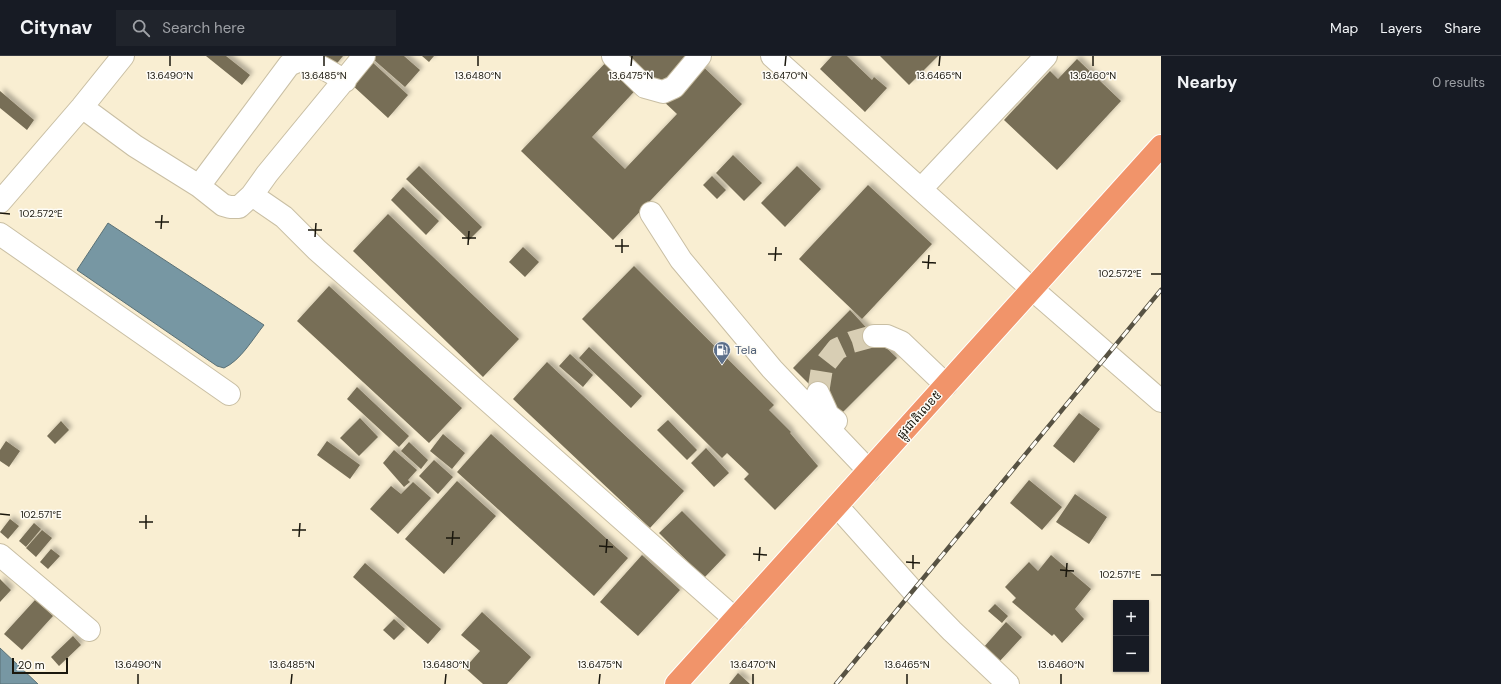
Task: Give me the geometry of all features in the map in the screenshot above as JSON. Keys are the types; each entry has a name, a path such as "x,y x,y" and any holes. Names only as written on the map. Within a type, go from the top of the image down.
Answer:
{"highway":[{"name":"ផ្លូវជាតិលេខ៥","path":"676,684 1161,146"}],"street":[{"path":"0,202 124,56"},
{"path":"82,107 135,146 199,186 223,205 230,208 239,207 252,195 267,174 364,56"},
{"path":"613,56 645,87 663,92 674,87 700,56"},
{"path":"772,56 1032,289 1161,401"},
{"path":"921,189 1046,56"},
{"path":"199,186 289,65 298,61 308,62 324,69 344,81"},
{"path":"252,195 284,217 318,250 392,316 735,619"},
{"path":"650,213 681,260 766,363 873,466"},
{"path":"0,234 229,394"},
{"path":"874,336 887,336 901,342 946,385"},
{"path":"818,393 828,414 845,428 873,466"},
{"path":"837,506 947,626 1008,684"},
{"path":"0,555 89,630"}],"water":[{"path":"108,223 264,325 236,360 224,368 217,366 77,270"},
{"path":"0,648 38,684 0,684"}],"building":[{"path":"206,56 226,56 250,75 242,85"},
{"path":"322,56 343,56 334,67"},
{"path":"375,56 404,56 420,70 405,87 373,59"},
{"path":"422,56 434,56 429,62"},
{"path":"612,56 692,56 742,104 613,240 521,151","holes":["643,82 677,114 625,169 592,137"]},
{"path":"832,56 847,56 872,80 874,77 887,88 865,112 820,69"},
{"path":"880,56 938,56 909,85"},
{"path":"1077,59 1121,101 1057,170 1004,120 1050,71 1058,79"},
{"path":"371,61 408,95 388,118 351,84"},
{"path":"0,91 34,120 27,130 0,108"},
{"path":"733,155 762,183 744,201 716,173"},
{"path":"419,166 482,227 469,240 406,179"},
{"path":"797,166 821,189 785,227 761,203"},
{"path":"712,176 726,190 717,199 703,185"},
{"path":"868,185 932,244 862,319 799,259"},
{"path":"403,187 439,221 426,235 391,200"},
{"path":"388,214 519,339 483,377 353,251"},
{"path":"523,247 539,262 525,277 509,262"},
{"path":"634,266 774,405 769,410 791,432 790,433 818,466 775,510 744,479 749,474 727,453 722,458 582,319"},
{"path":"329,286 462,408 429,443 297,321"},
{"path":"850,310 897,358 840,415 793,368"},
{"path":"589,347 642,396 631,408 579,358"},
{"path":"570,354 593,375 583,387 559,366"},
{"path":"547,362 684,491 650,528 513,399"},
{"path":"357,387 409,436 399,447 347,399"},
{"path":"1079,413 1100,429 1074,463 1053,446"},
{"path":"360,418 378,437 359,456 340,438"},
{"path":"668,420 697,450 687,460 657,430"},
{"path":"61,421 69,430 55,444 47,436"},
{"path":"443,434 465,453 452,469 430,451"},
{"path":"491,434 628,558 594,596 457,472"},
{"path":"6,441 20,451 9,467 0,461 0,450"},
{"path":"327,441 360,465 350,479 317,455"},
{"path":"409,442 428,460 421,469 401,451"},
{"path":"706,448 729,473 714,487 691,463"},
{"path":"394,450 417,470 408,480 410,482 404,487 383,463"},
{"path":"434,460 453,477 438,494 419,476"},
{"path":"1029,480 1062,507 1042,530 1010,503"},
{"path":"457,481 496,516 444,574 405,539"},
{"path":"413,482 431,498 398,534 370,509 391,486 401,494"},
{"path":"1075,494 1107,517 1089,544 1056,522"},
{"path":"682,511 726,555 704,578 659,533"},
{"path":"10,519 19,526 8,539 0,532"},
{"path":"34,523 41,529 26,547 19,541"},
{"path":"42,530 52,538 36,557 26,548"},
{"path":"51,549 60,556 48,569 40,562"},
{"path":"642,555 680,590 638,636 600,602"},
{"path":"1051,555 1091,589 1075,609 1084,619 1062,643 1054,634 1052,636 1012,602 1016,598 1005,587 1029,562 1038,571"},
{"path":"365,563 441,629 428,644 353,577"},
{"path":"0,579 11,590 0,602"},
{"path":"35,600 53,616 22,650 4,634"},
{"path":"995,604 1008,616 1002,623 988,611"},
{"path":"482,612 531,657 507,684 483,684 465,668 480,651 461,635"},
{"path":"394,619 405,629 394,640 383,630"},
{"path":"1006,622 1022,637 999,662 983,648"},
{"path":"73,636 81,645 59,666 51,657"},
{"path":"738,673 750,684 729,684"}],"tunnel":[{"path":"818,393 822,368 837,349 852,342 874,336"}],"railway":[{"path":"836,684 1161,290"}],"place":[{"name":"Tela","path":"722,365"}]}
